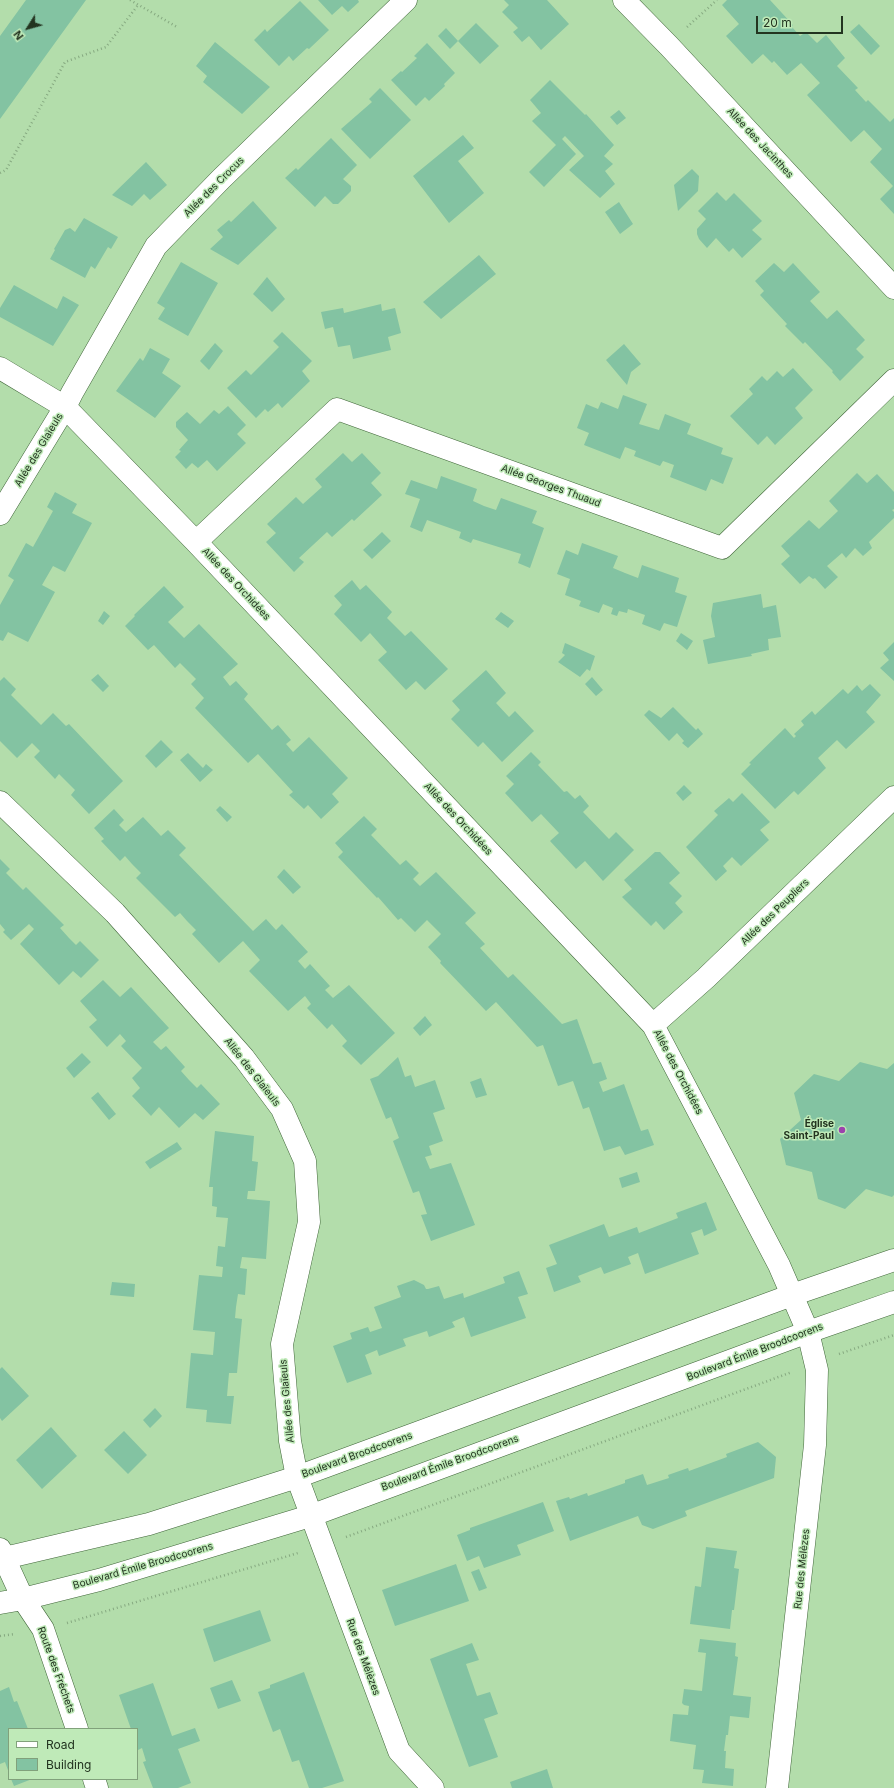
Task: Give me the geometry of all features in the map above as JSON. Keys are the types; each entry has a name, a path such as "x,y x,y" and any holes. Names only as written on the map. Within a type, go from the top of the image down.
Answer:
{"street":[{"name":"Allée des Crocus","path":"65,407 156,246 227,173 406,0"},
{"name":"Allée des Jacinthes","path":"624,0 669,46 894,288"},
{"name":"Allée des Orchidées","path":"0,368 65,407 196,542 653,1025 780,1264 810,1341"},
{"name":"Allée Georges Thuaud","path":"196,542 337,409 722,548 894,380"},
{"name":"Allée des Glaïeuls","path":"0,514 65,407"},
{"name":"Allée des Peupliers","path":"653,1025 706,978 894,796"},
{"name":"Allée des Glaïeuls","path":"0,802 115,912 244,1058 282,1109 305,1161 309,1222 282,1344 290,1442 297,1477 310,1516"},
{"path":"792,1295 894,1260"},
{"name":"Boulevard Broodcoorens","path":"2,1555 149,1524 297,1477 792,1295"},
{"name":"Boulevard Émile Broodcoorens","path":"0,1603 23,1599 99,1580 310,1516 810,1341 894,1302"},
{"name":"Rue des Mélèzes","path":"777,1788 816,1445 817,1370 810,1341"},
{"name":"Rue des Mélèzes","path":"310,1516 398,1751 433,1788"},
{"name":"Route des Fréchets","path":"2,1555 23,1599 42,1629 76,1728"}],"path":[{"path":"130,0 178,27"},
{"path":"669,46 691,23 717,0"},
{"path":"0,173 6,170 65,62 106,47 138,4"}],"building":[{"path":"26,0 86,0 0,119 0,36"},
{"path":"318,0 358,0 359,2 348,12 342,6 332,15"},
{"path":"504,0 547,0 569,24 541,50 529,36 522,42 513,32 518,28 502,12 509,5"},
{"path":"727,0 770,0 793,25 792,27 800,36 806,32 817,43 826,35 845,58 837,66 858,88 855,90 866,102 868,100 890,122 894,118 894,214 880,199 893,186 870,162 882,149 864,130 851,142 807,95 820,83 801,63 787,75 774,61 772,63 763,54 752,64 726,36 739,24 722,5"},
{"path":"300,1 329,30 309,49 307,48 293,61 289,56 279,66 254,40 265,29 267,32"},
{"path":"476,23 499,46 480,64 458,41"},
{"path":"859,24 880,46 871,55 850,32"},
{"path":"446,28 458,41 450,49 438,36"},
{"path":"215,42 270,87 242,114 203,82 207,76 196,66"},
{"path":"427,43 455,73 444,84 445,86 429,101 425,97 416,106 391,80 417,58 414,56"},
{"path":"550,80 585,115 586,114 614,145 604,156 613,164 605,171 615,184 600,198 569,170 584,156 565,136 562,139 576,154 544,187 529,172 556,145 532,121 541,113 530,100"},
{"path":"380,88 411,120 370,159 341,129 372,102 369,99"},
{"path":"619,110 626,118 617,125 610,117"},
{"path":"463,135 474,148 458,161 484,193 449,223 413,176"},
{"path":"331,138 357,165 343,179 351,186 351,191 338,204 333,204 325,196 315,207 285,178 296,168 298,170"},
{"path":"146,162 167,185 150,200 144,194 132,206 112,195"},
{"path":"692,169 699,176 698,191 678,211 674,185"},
{"path":"717,192 726,201 734,193 762,221 752,230 762,239 742,258 733,248 729,252 716,238 707,248 699,239 697,234 697,229 706,219 698,211"},
{"path":"253,201 277,228 238,265 210,249 223,237 217,230 229,220 231,222"},
{"path":"619,202 633,224 620,234 605,212"},
{"path":"84,218 118,237 111,249 108,247 95,269 91,266 85,278 50,259 65,230 70,228 75,232"},
{"path":"479,255 496,274 441,319 423,302"},
{"path":"181,262 218,283 188,336 158,319 165,308 157,303"},
{"path":"774,263 784,272 793,263 820,292 810,301 827,319 837,310 865,340 856,349 864,357 840,381 832,372 833,371 805,342 803,344 785,326 787,324 760,295 764,291 755,281"},
{"path":"267,277 285,299 272,312 253,294"},
{"path":"14,285 57,309 63,296 79,305 53,346 0,317 0,308"},
{"path":"381,304 382,311 395,308 401,333 388,337 391,350 353,359 350,345 338,347 333,327 325,329 321,312 343,308 344,313"},
{"path":"282,332 312,361 302,371 310,381 282,408 278,403 268,412 265,409 256,418 227,388 246,370 251,375 279,347 273,341"},
{"path":"215,343 223,351 209,370 200,361"},
{"path":"624,344 641,364 631,372 627,385 606,360"},
{"path":"150,348 170,359 162,373 181,386 155,418 116,391 140,358 143,361"},
{"path":"793,368 813,390 795,408 803,418 775,445 767,436 758,445 730,416 753,394 749,389 762,376 767,381 777,371 783,377"},
{"path":"623,395 647,404 639,424 659,430 665,414 691,424 687,434 723,448 721,454 733,458 723,484 711,479 706,491 670,477 674,465 663,461 660,466 634,456 636,451 625,447 620,459 584,445 589,433 577,428 586,404 598,409 601,402 618,409"},
{"path":"228,406 246,425 237,434 246,443 217,471 207,460 198,468 192,463 186,469 175,457 188,440 176,427 176,422 187,412 200,424 214,410 219,414"},
{"path":"343,453 352,462 362,453 381,473 371,483 382,495 354,521 352,519 332,537 327,532 299,558 304,562 294,572 266,542 276,533 267,524 296,497 303,504 322,487 315,479"},
{"path":"857,473 867,483 877,474 894,492 894,509 892,510 894,512 894,518 869,542 872,548 863,556 855,548 846,558 842,553 827,566 838,577 825,589 815,578 813,579 809,576 800,584 781,564 790,556 781,546 809,520 819,529 838,511 829,501"},
{"path":"441,476 477,489 473,501 484,506 496,510 501,498 537,511 532,523 544,528 530,568 518,563 521,554 473,539 471,543 459,538 461,532 427,520 422,532 410,527 420,499 405,494 411,480 437,489"},
{"path":"55,492 77,504 72,513 92,523 65,572 53,566 42,585 55,592 28,642 8,632 3,641 0,640 0,605 14,580 8,576 26,543 33,547 53,511 47,507"},
{"path":"382,532 391,541 372,559 363,550"},
{"path":"582,543 618,556 613,568 638,578 642,565 679,578 675,592 687,596 677,627 664,623 660,631 642,624 645,615 628,609 627,613 619,611 617,616 611,614 613,608 603,604 599,613 579,606 581,601 565,595 570,579 557,574 566,550 578,555"},
{"path":"352,580 360,590 366,585 392,612 387,618 405,636 411,631 448,669 425,690 416,681 406,690 378,660 387,652 370,633 361,642 334,614 342,605 334,596"},
{"path":"164,586 184,607 168,622 184,638 199,624 238,664 223,677 230,686 236,681 248,694 244,699 272,730 278,725 291,740 286,744 293,752 309,737 348,778 332,794 339,802 321,819 308,805 304,809 289,795 293,792 258,754 248,763 195,708 204,698 191,684 196,679 180,663 175,668 154,645 148,650 125,626 135,616 134,615"},
{"path":"761,594 763,608 776,605 781,637 768,639 769,650 751,654 752,656 708,664 703,640 715,637 711,616 713,603"},
{"path":"104,611 110,616 103,625 98,621"},
{"path":"501,612 514,621 508,628 495,619"},
{"path":"681,633 693,641 687,650 676,641"},
{"path":"894,642 894,681 880,668 889,660 883,653"},
{"path":"565,643 595,656 590,671 587,669 580,677 558,662 565,655 562,653"},
{"path":"486,670 506,693 496,703 509,717 515,711 534,731 502,762 483,742 478,747 451,719 460,710 452,701"},
{"path":"98,674 109,686 103,692 91,680"},
{"path":"4,677 16,689 11,695 41,725 53,713 66,726 69,724 123,781 89,814 71,795 75,790 59,774 55,779 34,757 40,751 32,743 17,758 0,741 0,681"},
{"path":"592,677 603,690 596,696 585,684"},
{"path":"870,684 881,695 866,712 875,722 846,749 837,740 818,758 826,768 798,795 794,791 775,809 741,774 751,764 749,763 785,728 794,738 796,736 794,734 804,725 801,721 812,711 815,715 843,689 848,694 857,685 862,691"},
{"path":"673,707 696,730 698,728 703,734 688,748 682,743 684,741 677,733 669,741 644,715 649,710 661,718"},
{"path":"161,740 173,752 156,768 145,756"},
{"path":"531,752 541,762 538,765 564,792 567,791 575,799 580,795 589,806 583,812 609,839 616,832 634,850 603,881 585,861 576,869 550,841 559,833 541,814 532,822 505,793 514,784 506,776"},
{"path":"188,753 203,768 206,764 213,770 200,782 180,760"},
{"path":"684,785 692,793 683,801 676,793"},
{"path":"742,793 770,822 760,830 769,840 741,866 732,857 723,866 727,871 716,881 686,847 718,815 714,811 729,798 733,802"},
{"path":"220,806 232,817 227,822 216,810"},
{"path":"114,809 124,820 119,825 126,832 143,817 161,836 168,830 186,848 179,855 253,931 266,919 276,930 282,924 308,952 298,961 305,969 310,964 330,986 325,990 333,998 349,985 395,1033 361,1065 342,1046 347,1041 332,1024 327,1029 307,1008 311,1004 305,996 288,1011 249,971 260,960 243,941 219,963 192,934 196,930 180,913 175,917 136,878 141,873 125,856 120,861 101,841 104,839 94,828"},
{"path":"364,816 377,829 371,835 400,865 406,860 419,873 413,879 420,886 436,872 476,913 465,923 485,944 480,948 508,978 513,974 562,1024 577,1019 593,1064 601,1062 607,1079 599,1082 603,1092 624,1084 641,1131 648,1129 654,1145 625,1155 620,1146 604,1151 589,1107 583,1109 573,1081 558,1086 543,1045 537,1047 496,1002 486,1011 440,963 441,961 428,947 441,934 427,920 415,932 401,918 398,920 378,897 377,898 338,857 343,852 335,843"},
{"path":"655,852 660,852 680,873 669,883 682,896 675,903 683,912 664,930 656,921 651,926 622,897 632,889 624,880"},
{"path":"0,859 10,869 6,873 23,890 26,887 64,925 60,928 69,938 76,945 80,941 99,960 81,978 73,971 59,985 20,944 34,929 29,924 11,940 3,932 5,930 0,924"},
{"path":"284,869 301,887 293,894 277,877"},
{"path":"103,980 120,997 131,987 169,1028 153,1042 161,1050 166,1046 185,1067 181,1071 189,1080 197,1088 201,1084 220,1104 203,1120 195,1113 179,1128 159,1107 151,1116 132,1096 140,1088 132,1078 142,1068 121,1046 126,1041 120,1034 107,1047 89,1027 97,1020 80,1001"},
{"path":"425,1016 432,1025 420,1036 413,1028"},
{"path":"82,1053 91,1062 74,1078 66,1068"},
{"path":"398,1057 405,1077 411,1075 415,1087 435,1080 445,1109 433,1113 443,1141 429,1146 432,1155 425,1157 430,1169 451,1163 475,1225 431,1241 421,1215 427,1214 419,1191 413,1193 393,1141 399,1138 391,1117 386,1119 370,1079 378,1076"},
{"name":"Église Saint-Paul","path":"860,1062 887,1069 894,1063 894,1195 892,1197 866,1189 845,1209 818,1199 812,1172 786,1165 780,1139 801,1120 794,1093 814,1074 839,1081"},
{"path":"481,1078 487,1095 476,1098 470,1082"},
{"path":"98,1092 116,1114 109,1120 91,1098"},
{"path":"215,1131 254,1136 252,1161 258,1162 255,1191 248,1191 247,1199 270,1201 266,1259 242,1257 240,1268 247,1269 245,1295 238,1294 236,1307 235,1318 242,1319 237,1373 229,1373 227,1396 234,1396 231,1424 206,1422 207,1410 186,1408 191,1353 213,1355 215,1332 193,1330 199,1275 222,1277 223,1267 216,1266 218,1246 225,1247 228,1218 216,1217 217,1207 212,1206 213,1187 209,1187"},
{"path":"177,1142 182,1149 150,1169 145,1162"},
{"path":"637,1172 640,1182 622,1188 619,1178"},
{"path":"706,1202 717,1230 704,1236 702,1229 691,1233 699,1254 645,1274 638,1253 628,1257 631,1264 604,1274 601,1267 578,1276 581,1282 554,1292 546,1268 557,1264 549,1245 604,1224 609,1237 637,1227 639,1233 678,1218 676,1213"},
{"path":"519,1271 528,1294 518,1297 526,1318 471,1337 464,1317 452,1322 455,1327 429,1337 427,1331 403,1339 406,1346 379,1356 377,1350 365,1355 372,1374 347,1383 333,1346 352,1339 350,1333 368,1327 370,1332 382,1328 374,1307 401,1297 397,1286 414,1280 424,1285 426,1289 439,1286 444,1299 463,1293 464,1298 505,1283 503,1277"},
{"path":"112,1282 135,1284 134,1297 110,1295"},
{"path":"2,1367 29,1396 2,1421 0,1418 0,1369"},
{"path":"155,1408 162,1416 150,1428 143,1420"},
{"path":"51,1427 77,1456 42,1489 16,1460"},
{"path":"124,1431 147,1455 128,1474 104,1450"},
{"path":"758,1442 776,1457 774,1478 685,1511 687,1516 653,1529 642,1525 638,1516 570,1541 556,1501 569,1497 570,1499 587,1493 588,1496 625,1483 625,1480 643,1474 647,1485 669,1478 668,1475 688,1468 689,1471 727,1457 726,1454"},
{"path":"543,1502 554,1531 517,1545 521,1555 484,1568 479,1556 467,1561 457,1535 470,1530 470,1528"},
{"path":"706,1547 737,1551 734,1568 739,1569 730,1629 690,1624 695,1586 701,1587"},
{"path":"456,1564 469,1601 395,1626 382,1590"},
{"path":"479,1569 487,1588 479,1591 471,1572"},
{"path":"260,1610 271,1641 214,1662 203,1629"},
{"path":"700,1639 736,1643 735,1656 738,1657 733,1695 751,1697 749,1718 730,1716 728,1735 726,1735 724,1751 726,1751 725,1768 734,1769 733,1786 702,1783 704,1770 693,1769 696,1745 670,1741 673,1714 688,1715 689,1706 682,1703 684,1689 702,1691 706,1653 698,1652"},
{"path":"472,1643 479,1660 466,1664 477,1696 490,1692 498,1714 484,1719 498,1757 469,1767 430,1659"},
{"path":"304,1672 344,1781 322,1788 309,1788 299,1760 292,1762 280,1729 273,1732 258,1692 270,1688 270,1685"},
{"path":"232,1680 241,1701 218,1709 210,1688"},
{"path":"153,1683 172,1736 195,1728 200,1741 178,1749 191,1783 178,1788 153,1788 143,1762 146,1761 142,1748 138,1750 138,1728 131,1728 119,1695"},
{"path":"9,1687 14,1702 17,1701 28,1728 8,1728 8,1770 5,1762 0,1764 0,1691"},
{"path":"547,1769 553,1788 512,1788 510,1782"},
{"path":"11,1780 29,1780 14,1786"}],"place":[{"name":"Église Saint-Paul","path":"842,1130"}]}
